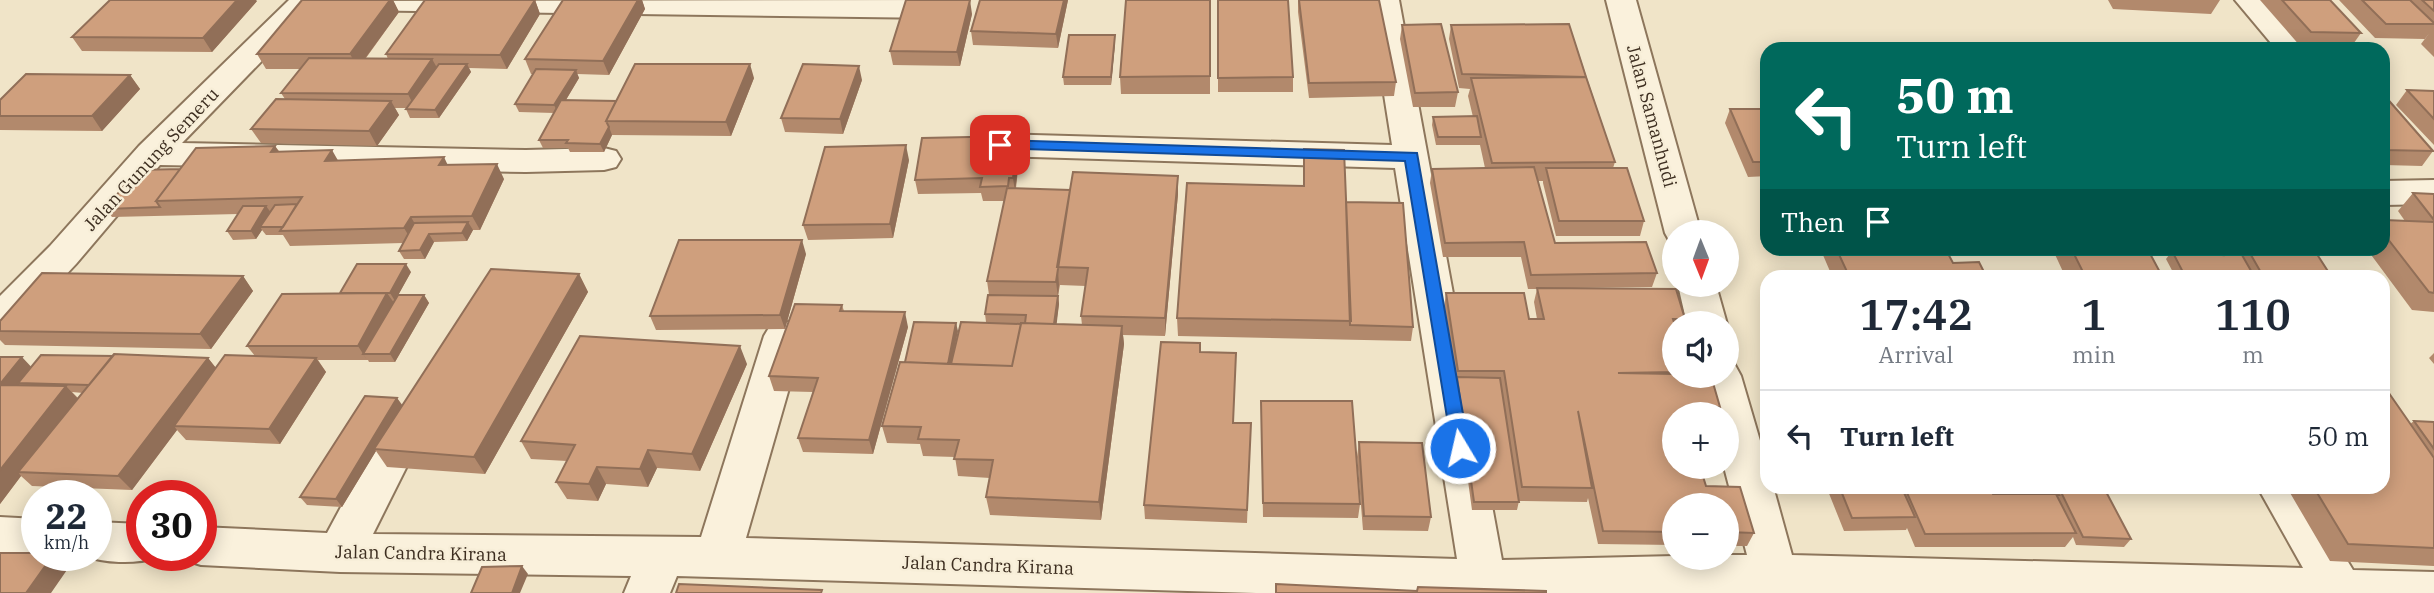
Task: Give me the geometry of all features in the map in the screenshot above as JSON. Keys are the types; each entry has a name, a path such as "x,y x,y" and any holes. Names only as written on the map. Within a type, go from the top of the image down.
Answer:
{"street":[{"path":"306,0 938,9"},
{"name":"Jalan Gunung Semeru","path":"0,320 63,255 151,154 306,0"},
{"path":"1384,0 1483,580"},
{"name":"Jalan Samanhudi","path":"1621,0 1680,220"},
{"path":"2250,0 2287,42"},
{"path":"1000,145 1412,157"},
{"path":"151,154 526,161 604,159"},
{"path":"2390,193 2434,192"},
{"path":"718,556 784,336"},
{"path":"1724,388 1777,584"},
{"path":"340,553 406,426"},
{"path":"2284,494 2340,590"},
{"path":"0,536 21,537"},
{"name":"Jalan Candra Kirana","path":"217,547 654,575 718,556 1483,580 2418,592"}],"building":[{"path":"110,0 237,0 203,38 72,37"},
{"path":"302,0 390,0 350,54 257,54"},
{"path":"425,0 535,0 500,55 386,54"},
{"path":"563,0 638,0 603,61 525,59"},
{"path":"906,0 970,0 957,52 890,51"},
{"path":"980,0 1064,0 1056,34 971,31"},
{"path":"1126,0 1210,0 1210,76 1120,77"},
{"path":"1218,0 1288,0 1293,77 1218,78"},
{"path":"1299,0 1379,0 1396,82 1309,83"},
{"path":"2282,0 2330,0 2361,33 2311,32"},
{"path":"2362,0 2410,0 2434,24 2386,24"},
{"path":"2422,0 2434,0 2434,11"},
{"path":"1441,24 1458,92 1415,93 1402,25"},
{"path":"1569,24 1586,77 1462,74 1451,25"},
{"path":"1069,35 1115,35 1111,77 1063,77"},
{"path":"309,58 432,59 408,94 281,93"},
{"path":"439,64 467,64 435,110 406,109"},
{"path":"635,64 750,64 726,122 606,121"},
{"path":"803,64 859,66 840,119 781,118"},
{"path":"536,69 576,70 554,105 515,104"},
{"path":"26,74 130,75 92,116 0,116 0,100"},
{"path":"1586,77 1615,162 1492,163 1471,78"},
{"path":"2407,90 2434,91 2434,119"},
{"path":"276,99 391,101 369,131 251,129"},
{"path":"561,100 616,101 606,121 609,127 600,144 539,140"},
{"path":"2390,102 2433,151 2390,150"},
{"path":"1730,109 1760,109 1760,162 1753,162"},
{"path":"1477,116 1481,137 1438,137 1433,117"},
{"path":"1018,136 1013,178 1009,178 1008,186 980,187 982,178 915,180 922,138"},
{"path":"906,145 890,224 803,225 825,147"},
{"path":"275,146 271,152 332,150 325,161 444,157 439,165 497,164 472,216 411,217 404,228 280,231 302,197 156,201 196,148"},
{"path":"1304,149 1344,150 1351,321 1177,318 1187,183 1304,186"},
{"path":"1534,167 1555,243 1646,242 1657,273 1531,275 1524,242 1445,243 1432,169"},
{"path":"1546,168 1627,168 1644,221 1559,221"},
{"path":"180,169 156,201 160,207 106,209 136,170"},
{"path":"1073,172 1178,176 1165,318 1081,316 1088,268 1057,267"},
{"path":"1007,188 1070,190 1056,282 987,281"},
{"path":"2413,193 2434,194 2434,220"},
{"path":"1346,202 1403,203 1413,327 1350,325"},
{"path":"297,204 283,227 260,227 275,205"},
{"path":"243,206 266,206 251,231 227,231"},
{"path":"2390,220 2434,222 2434,293 2429,292 2390,242"},
{"path":"468,222 462,233 429,234 420,250 399,251 414,223"},
{"path":"679,240 802,240 780,315 650,316"},
{"path":"1840,256 1949,256 1953,263 1979,262 1983,270 1846,270"},
{"path":"2075,256 2151,256 2159,270 2082,270"},
{"path":"2175,256 2243,256 2251,270 2182,270"},
{"path":"2252,256 2318,256 2327,270 2260,270"},
{"path":"357,264 406,264 390,293 340,293"},
{"path":"491,269 579,274 474,457 374,449"},
{"path":"42,273 243,276 200,334 0,331 0,321"},
{"path":"1537,288 1662,289 1662,298 1679,298 1683,311 1662,311 1662,372 1618,373 1662,374 1662,388 1714,388 1719,402 1662,402 1662,479 1704,479 1706,486 1740,487 1754,533 1739,532 1739,493 1662,493 1662,532 1603,531 1578,411 1592,488 1522,487 1504,371 1458,371 1446,293 1524,293 1529,319 1544,319"},
{"path":"387,293 358,346 247,346 282,294"},
{"path":"398,295 424,295 390,354 363,354"},
{"path":"988,295 1058,296 1054,324 1025,323 1026,315 985,314"},
{"path":"795,304 842,305 840,311 905,312 869,440 798,438 818,378 769,376"},
{"path":"914,322 956,323 948,364 905,362"},
{"path":"961,322 1021,324 1012,366 951,364"},
{"path":"1021,323 1122,326 1099,502 986,497 993,460 954,459 959,440 918,439 921,427 882,426 900,362 1012,366"},
{"path":"580,336 740,346 692,454 648,450 640,469 597,467 589,484 556,482 575,445 521,441"},
{"path":"1161,342 1200,343 1200,352 1236,353 1233,423 1251,423 1247,510 1144,505"},
{"path":"114,354 208,358 118,476 18,472"},
{"path":"41,355 113,356 89,385 18,383"},
{"path":"225,355 316,358 269,429 174,426"},
{"path":"0,357 22,357 0,384"},
{"path":"1457,377 1500,378 1519,502 1474,502 1467,452 1479,450 1467,450"},
{"path":"0,385 66,386 0,470"},
{"path":"2390,395 2434,458 2434,548 2348,544 2318,494 2390,494"},
{"path":"365,396 397,398 336,499 300,497"},
{"path":"1261,401 1352,401 1360,504 1263,503"},
{"path":"2414,421 2434,422 2434,449"},
{"path":"1359,442 1422,443 1431,517 1364,516"},
{"path":"1842,494 1905,494 1915,517 1852,518"},
{"path":"1908,494 2056,494 2076,533 1925,534"},
{"path":"2062,494 2107,494 2131,539 2083,537"},
{"path":"0,553 21,553 21,571 42,571 26,593 0,593"},
{"path":"522,566 512,593 471,593 482,567"},
{"path":"679,584 822,590 821,593 676,593"},
{"path":"1276,584 1417,591 1418,587 1546,593 1276,593"}],"route":[{"path":"1000,145 1412,157 1460,448"}]}
